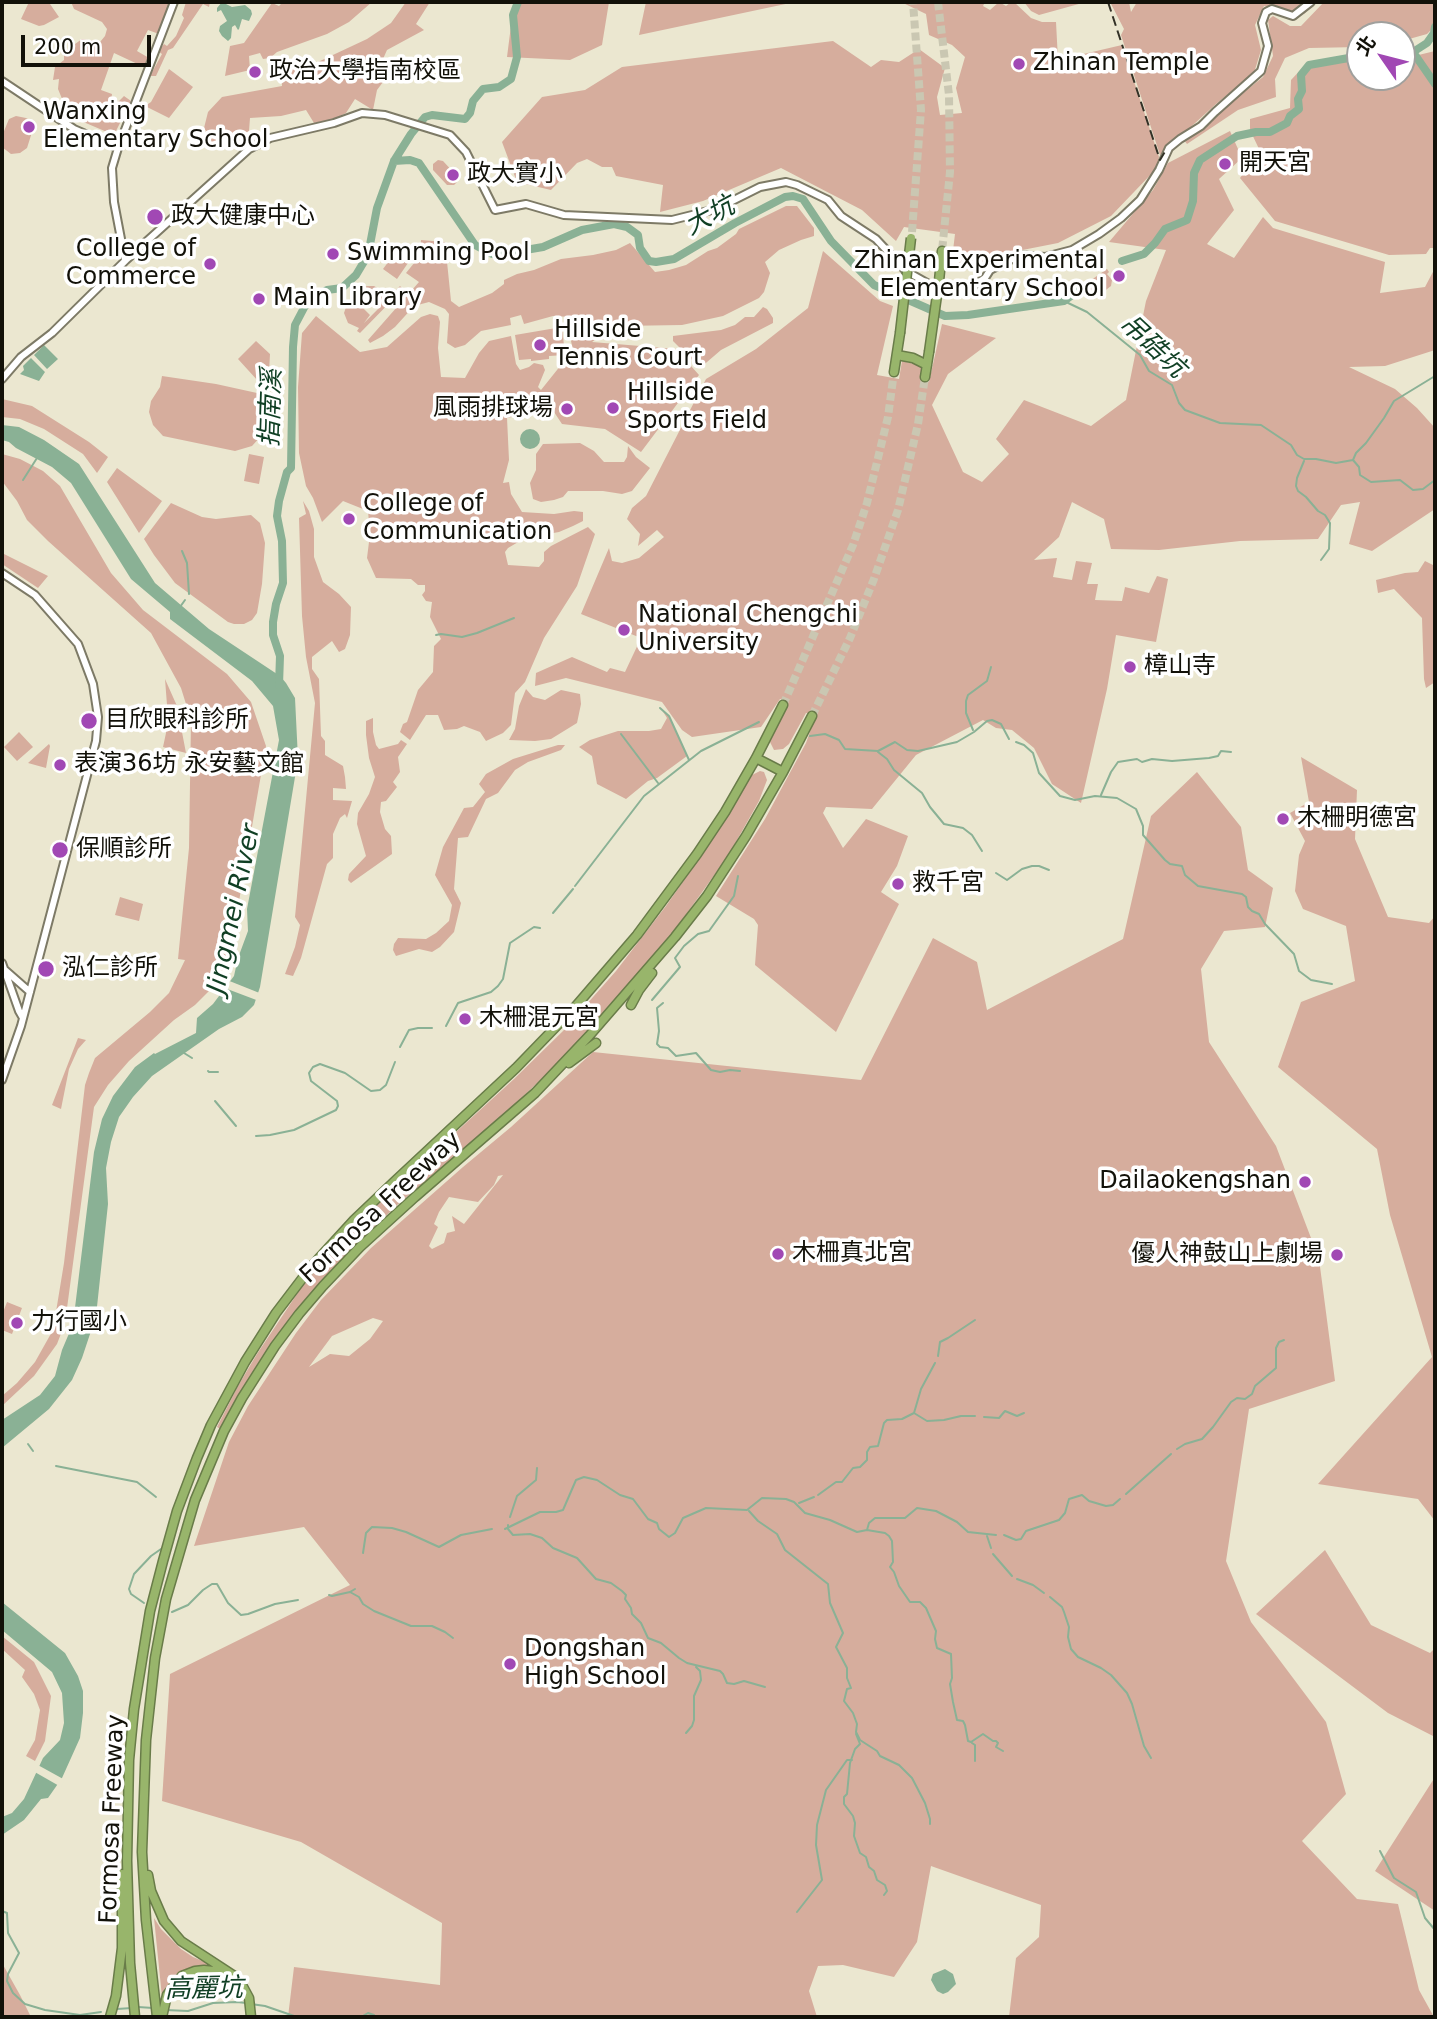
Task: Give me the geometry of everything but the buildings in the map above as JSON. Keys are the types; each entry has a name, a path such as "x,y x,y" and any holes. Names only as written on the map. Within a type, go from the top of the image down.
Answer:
{"highway":[{"path":"894,372 912,235"},
{"path":"925,377 942,251"},
{"path":"897,355 927,365"},
{"name":"Formosa Freeway","path":"135,2017 130,1963 127,1861 129,1760 141,1660 159,1574 177,1511 211,1425 257,1343 311,1267 354,1220 516,1068 575,1007 637,934 697,854 757,758 783,705"},
{"name":"Formosa Freeway","path":"160,2017 146,1920 142,1852 146,1740 155,1658 166,1599 195,1500 224,1431 275,1346 323,1286 360,1247 535,1093 675,937 707,896 746,836 812,716"},
{"path":"757,758 783,772"},
{"path":"631,1005 639,990 672,947 675,937"},
{"path":"535,1093 596,1043"},
{"path":"110,2017 116,1996 122,1948 123,1814 129,1760"},
{"path":"142,1852 151,1891 164,1921 181,1941 233,1975 244,1992 248,2017"},
{"path":"160,2017 167,1996 177,1981 188,1973 204,1970 221,1973 244,1992"}],"street":[{"path":"125,260 112,168 117,148 174,2"},
{"path":"2,379 21,357 52,333 125,260 257,143 362,113 386,115 450,135 463,148 495,210 526,204 564,215 672,220 716,209 760,187 786,182 828,200 841,216 876,239 906,271 936,288 968,289 985,278 990,271 1020,255 1045,257 1072,250 1121,218 1140,200 1169,148 1201,126 1261,71 1268,46 1262,23 1265,12 1272,9 1293,16 1311,2"},
{"path":"2,81 74,129 117,148"},
{"path":"2,573 35,595 78,644 93,684 98,708 96,741 23,1018 2,1080"},
{"path":"3,966 30,992"},
{"path":"3,966 23,1018"}],"shaded area":[{"path":"29,2 50,4 59,17 39,26 21,19"},
{"path":"71,2 172,2 159,34 148,30 137,51 149,58 144,67 114,53 101,90 112,94 111,101 117,103 124,96 131,101 114,135 74,118 58,89 59,79 53,80 55,67 64,60 64,52 82,39 100,42 107,29 102,22 74,9"},
{"path":"186,2 210,2 209,7 203,4 173,48 168,50 156,76 150,76 162,54 159,52 161,48 164,44 167,46 176,36 184,18 182,15"},
{"path":"222,2 232,7 245,5 252,14 249,21 242,19 238,30 235,25 232,27 228,41 219,31 220,26 227,21 221,10 217,12"},
{"path":"283,2 372,2 349,22 327,34 277,52 270,58 263,59 260,53 249,56 250,70 225,76 230,46 244,43 272,3 279,6"},
{"path":"406,2 430,2 416,24 424,30 387,50 383,59 383,82 377,90 373,110 355,99 346,113 334,119 314,123 306,110 281,116 250,118 249,131 243,134 214,143 202,140 208,112 222,97 282,86 281,71 292,66 303,69 367,39 391,23"},
{"path":"514,2 609,2 602,45 570,60 507,57"},
{"path":"646,2 795,2 639,35"},
{"path":"901,2 985,2 983,6 990,10 999,2 1006,6 1014,2 1031,18 1042,22 1056,22 1058,60 1122,45 1159,157 1157,168 1111,216 1058,243 1002,254 978,271 951,267 955,234 904,227 896,241 862,210 781,168 703,201 660,212 663,185 616,176 612,167 602,167 587,159 577,163 551,190 517,182 502,142 542,97 585,90 622,67 833,41 871,67 881,60 899,62 919,49 945,68 937,97 940,115 962,113 956,88 965,57 952,45 929,35 926,14"},
{"path":"1024,2 1086,2 1039,15 1031,11"},
{"path":"1110,2 1129,2 1131,12 1137,2 1316,2 1304,14 1264,6 1255,25 1261,50 1254,73 1160,155 1121,35 1124,29"},
{"path":"1324,2 1435,2 1435,26 1427,34 1416,37 1416,21 1346,21 1346,47 1309,48 1285,58 1275,79 1276,97 1238,110 1187,144 1184,140 1263,77 1273,56 1268,20 1273,16 1290,26 1301,26"},
{"path":"1435,51 1435,248 1430,248 1426,254 1389,255 1275,221 1240,178 1260,151 1250,130 1250,119 1290,108 1291,80 1306,64 1346,62 1346,91 1416,91 1416,56"},
{"path":"169,69 193,87 169,118 145,106 151,102"},
{"path":"16,116 31,121 33,129 27,148 20,153 11,154 2,147 2,136 9,119"},
{"path":"1230,131 1242,158 1219,179 1234,210 1207,244 1234,258 1263,217 1273,228 1385,262 1380,293 1425,287 1435,268 1435,350 1385,366 1349,367 1395,389 1435,428 1435,509 1372,551 1349,544 1360,502 1341,505 1318,539 1240,541 1159,550 1111,549 1104,519 1072,502 1059,537 1034,560 1057,558 1053,577 1072,580 1076,561 1092,563 1087,584 1098,584 1095,600 1122,601 1125,587 1149,593 1157,576 1168,579 1156,642 1116,635 1107,689 1081,803 1052,784 1034,748 1012,730 996,728 983,720 916,755 872,809 826,807 823,813 843,848 866,819 908,836 897,866 881,892 899,904 836,1032 755,965 758,925 754,919 716,896 765,819 806,743 816,715 806,713 789,744 783,749 774,750 770,742 788,702 780,699 761,727 692,737 682,730 662,702 566,678 535,686 536,673 572,657 607,672 610,668 625,672 641,638 581,614 609,548 612,561 622,563 639,558 664,537 657,530 638,546 640,534 627,519 632,508 646,496 706,379 756,349 808,308 823,251 880,301 893,306 877,375 899,379 902,361 923,366 921,381 929,382 942,324 996,338 948,374 932,405 963,472 982,482 1009,454 996,439 1024,400 1091,426 1126,400 1146,301 1166,250 1109,242 1153,190 1168,163"},
{"path":"438,160 443,161 456,175 457,182 454,185 447,185 433,170 433,164"},
{"path":"786,206 797,206 814,228 814,236 779,250 765,262 770,273 764,292 759,298 723,316 682,325 620,326 553,316 524,324 521,315 510,318 511,325 481,331 465,345 455,348 447,343 449,314 445,309 429,302 414,306 383,336 370,343 368,340 419,282 406,273 419,257 421,240 445,242 451,301 459,307 492,293 504,284 504,280 517,274 561,259 616,250 630,243 655,272 686,265 717,248 739,229"},
{"path":"395,253 408,263 397,279 383,269"},
{"path":"1107,269 1112,280 1111,286 1098,296 1093,296 1084,285"},
{"path":"374,286 381,290 386,300 400,286 403,289 360,333 357,331 359,328 348,323 344,313 347,304 362,288","holes":["368,290 379,293 379,308 364,323 370,315 357,302 349,308"]},
{"path":"763,307 773,318 773,323 721,350 700,368 673,341 673,336 721,330 735,325 745,317 754,317"},
{"path":"430,314 438,316 440,322 438,348 441,377 465,378 489,341 511,336 516,364 520,370 534,363 543,365 545,370 538,387 541,390 573,350 571,341 578,332 589,331 598,333 592,342 676,349 699,375 641,452 605,429 562,424 550,406 550,415 542,410 507,418 509,460 503,483 509,482 511,494 522,512 583,512 583,521 573,526 559,532 525,538 508,548 505,552 508,565 539,567 544,561 544,552 551,546 588,527 595,534 577,586 544,638 525,682 515,693 511,725 503,733 486,741 480,732 464,726 444,730 438,715 426,715 410,740 400,732 403,724 407,722 418,690 433,672 434,646 441,639 430,617 432,602 426,601 422,595 425,585 418,585 411,579 376,578 367,558 370,534 368,511 343,501 322,522 306,486 299,453 298,387 302,333 316,316 360,352 387,347 421,317"},
{"name":"Hillside Tennis Court","path":"562,327 565,355 531,361 519,360 515,335"},
{"path":"256,341 270,354 268,392 238,359"},
{"path":"44,345 58,359 47,369 34,355"},
{"path":"31,358 45,372 39,381 20,374"},
{"path":"162,376 257,393 260,396 256,401 264,413 262,435 252,446 235,451 163,436 153,425 149,412"},
{"path":"2,399 32,406 108,457 97,473 83,454 44,429 20,419 2,417"},
{"path":"2,425 19,427 79,464 155,583 209,629 280,676 295,698 298,759 260,987 254,1005 242,1017 219,1029 152,1076 119,1117 106,1168 108,1204 96,1316 82,1358 72,1380 49,1409 2,1448 2,1420 40,1395 55,1376 73,1324 94,1152 102,1119 113,1096 135,1067 154,1053 196,1033 197,1018 213,1004 234,976 248,931 247,909 279,740 273,706 252,681 170,619 170,612 131,579 71,483 52,467 2,440"},
{"path":"530,429 537,432 540,439 537,446 530,449 523,446 520,439 523,432"},
{"path":"580,443 594,451 604,462 624,462 628,446 636,457 650,468 632,491 622,494 568,491 563,497 554,500 541,502 533,499 530,483 536,470 536,454 543,444"},
{"path":"2,454 20,459 43,471 60,486 111,573 143,610 227,674 251,702 266,746 229,959 215,985 129,1061 108,1085 94,1107 65,1323 57,1344 34,1376 2,1406 2,1396 35,1362 53,1330 64,1263 85,1085 95,1058 169,993 185,960 178,959 189,848 191,720 181,688 151,633 27,520 2,481"},
{"path":"249,454 264,457 259,484 244,481"},
{"path":"117,468 162,501 139,533 107,482"},
{"path":"303,501 314,529 314,557 323,582 351,607 350,635 345,649 339,652 332,641 312,657 312,669 319,679 321,736 325,741 325,755 343,766 345,777 346,789 333,788 333,800 352,801 347,818 345,814 340,818 333,834 333,858 327,864 301,958 293,976 285,974 300,925 295,917 315,703 306,657 302,616 299,518 306,514"},
{"path":"171,503 202,517 216,519 251,515 260,523 265,543 262,584 257,613 252,620 244,624 228,622 175,583 154,555 144,539"},
{"path":"2,553 48,576 38,588 2,564"},
{"path":"1425,561 1435,566 1435,682 1426,688 1422,618 1394,589 1378,593 1376,580 1418,572"},
{"path":"165,679 177,706 186,753 163,747 167,705"},
{"path":"526,689 533,697 545,700 561,690 580,694 577,723 551,739 509,740 515,729 519,706"},
{"path":"662,710 669,716 687,756 626,799 597,784 592,756 579,747 590,740 618,731 661,729 667,718"},
{"path":"373,718 373,732 379,749 398,744 401,740 407,744 398,757 400,772 393,782 397,787 386,801 381,802 380,812 385,829 391,836 392,854 351,883 348,880 349,874 366,856 357,824 358,813 375,777 366,735 366,721"},
{"path":"19,732 33,747 17,761 4,747"},
{"path":"49,744 46,768 28,763"},
{"path":"565,745 561,750 528,762 515,770 498,793 486,799 468,837 458,838 454,889 461,903 454,932 432,952 419,949 396,956 393,950 398,938 426,939 449,921 452,905 435,875 443,847 464,808 473,807 485,792 479,784 486,774 513,759"},
{"path":"1301,757 1357,790 1355,839 1388,917 1429,923 1435,916 1435,1521 1418,1499 1318,1484 1432,1357 1390,1215 1377,1149 1278,1067 1301,1002 1355,981 1346,926 1303,909 1295,891 1299,855 1305,841 1290,813 1309,802"},
{"path":"764,772 767,780 759,801 728,856 672,934 580,1042 489,1129 397,1205 301,1304 255,1369 222,1430 217,1427 257,1354 305,1282 362,1218 563,1031 616,971 666,906 710,843 750,776"},
{"path":"1197,772 1241,827 1248,870 1273,888 1265,927 1224,931 1201,969 1209,1042 1276,1146 1319,1259 1335,1381 1249,1409 1226,1561 1251,1622 1326,1722 1346,1794 1302,1841 1357,1899 1398,1904 1419,1990 1434,2017 1009,2017 1016,1958 1039,1937 1041,1905 931,1866 917,1942 894,1977 843,1965 818,1966 809,1991 817,2017 288,2017 294,1967 440,1985 442,1923 301,1842 162,1801 170,1674 350,1585 304,1527 194,1546 229,1442 248,1406 296,1333 321,1300 371,1248 593,1052 861,1080 933,938 977,962 987,1010 1123,939 1151,816","holes":["503,1175 464,1224 452,1216 455,1231 447,1233 444,1243 432,1249 429,1246 438,1227 434,1224 449,1197 478,1202 494,1185 498,1176","373,1318 383,1321 370,1339 349,1356 330,1354 309,1367 332,1336"]},
{"path":"120,897 143,904 139,921 115,915"},
{"path":"78,1038 86,1040 78,1049 69,1069 61,1109 52,1105"},
{"path":"7,1302 22,1308 12,1334 2,1330 2,1315"},
{"path":"1325,1550 1371,1625 1430,1653 1435,1648 1435,1737 1388,1713 1256,1614"},
{"path":"2,1602 65,1653 83,1691 83,1713 80,1738 62,1778 48,1798 41,1799 24,1820 2,1835 2,1817 12,1813 24,1799 43,1758 60,1740 64,1723 62,1693 52,1672 2,1630"},
{"path":"2,1636 34,1662 51,1696 45,1741 35,1761 26,1756 35,1740 40,1710 34,1694 22,1677 25,1670 2,1649"},
{"path":"1435,1777 1435,1911 1375,1871"},
{"path":"154,1918 181,1949 219,1968 186,1971 168,1985 162,1997"},
{"path":"2,1963 20,1995 31,2017 2,2017"},
{"path":"945,1969 953,1974 956,1984 943,1994 937,1991 931,1980 933,1974"}],"pier":[{"path":"227,980 262,994 259,1001 222,987"},
{"path":"36,1764 65,1780 61,1787 33,1771"}],"waterway":[{"name":"指南溪","path":"279,685 280,656 273,635 276,604 283,583 282,541 277,516 287,472 291,468 295,325 305,306 318,295 327,290 342,288 356,275 368,255 377,208 394,161 425,117 432,115 465,119 470,113 473,101 483,89 499,87 511,79 517,57 513,15 518,2"},
{"path":"1416,50 1427,43 1435,27"},
{"path":"1416,56 1435,84"},
{"path":"1122,261 1144,254 1165,229 1187,220 1193,201 1194,173 1200,160 1237,136 1270,132 1287,123 1290,116 1299,109 1301,75 1309,65 1346,58"},
{"name":"大坑","path":"394,161 410,160 419,163 475,245 492,254 543,247 582,230 614,224 627,227 638,235 640,248 649,261 674,259 735,223 785,197 793,196 803,199 831,241 874,285 945,316 1064,301 1079,290"},
{"name":"吊硞坑","path":"1064,301 1087,312 1140,355 1149,371 1172,385 1185,410 1220,423 1261,425 1291,445 1297,455 1304,459 1336,463 1353,460 1359,467 1360,475 1371,482 1400,480 1413,490 1423,489 1435,480"},
{"path":"1353,460 1394,401 1435,376"},
{"path":"23,480 37,458"},
{"path":"1304,461 1297,478 1298,491 1325,515 1330,523 1329,549 1321,560"},
{"path":"182,551 187,563 189,594"},
{"path":"180,607 185,600"},
{"path":"436,635 462,637 514,618"},
{"path":"973,730 966,713 966,701 968,695 987,681 991,667"},
{"path":"660,708 669,716 689,760"},
{"path":"810,736 825,734 839,740 845,749 878,751 895,742 907,750 918,751 957,742 992,720 1001,724 1009,739"},
{"path":"575,886 644,796 701,751 759,722"},
{"path":"621,734 658,783"},
{"path":"1016,742 1033,753 1039,773 1060,796 1075,800 1095,796 1117,798 1136,809 1143,826 1143,835 1165,860 1170,864 1182,866 1185,875 1198,886 1242,894 1246,897 1248,907 1259,914 1294,954 1299,971 1311,980 1332,984"},
{"path":"1101,795 1118,762 1137,759 1142,762 1152,759 1172,761 1209,758 1218,756 1221,751 1231,752"},
{"path":"878,752 894,770 922,793 944,824 963,828 972,835 982,851"},
{"path":"996,873 1007,880 1022,869 1032,866 1049,870"},
{"path":"652,1000 680,967 675,958 684,946 698,934 709,931 734,896 738,876"},
{"path":"553,913 573,889"},
{"path":"446,1026 458,1003 491,992 498,986 503,979 510,943 534,927 540,928"},
{"path":"663,1003 657,1008 657,1044 660,1047 668,1048 676,1056 696,1053 711,1070 740,1071"},
{"path":"400,1047 409,1030 432,1028"},
{"path":"184,1053 192,1058"},
{"path":"256,1136 294,1130 336,1110 337,1101 311,1081 309,1073 313,1067 320,1064 345,1073 371,1091 380,1090 386,1085 395,1062"},
{"path":"208,1071 218,1072"},
{"path":"215,1101 236,1126"},
{"path":"938,1356 940,1342 975,1320"},
{"path":"1177,1449 1202,1439 1231,1402 1237,1398 1245,1399 1252,1394 1255,1386 1276,1368 1276,1348 1279,1342 1284,1340"},
{"path":"818,1495 836,1482 842,1482 853,1468 860,1467 867,1460 867,1452 870,1447 878,1446 887,1420 902,1419 914,1413 921,1389 935,1363"},
{"path":"984,1417 999,1418 1005,1411 1017,1416 1024,1413"},
{"path":"914,1413 927,1421 975,1416"},
{"path":"28,1444 33,1451"},
{"path":"1126,1494 1171,1454"},
{"path":"56,1466 137,1482 156,1497"},
{"path":"510,1517 517,1496 536,1480 537,1468"},
{"path":"505,1529 540,1512 563,1510 576,1480 584,1477 597,1480 620,1495 633,1499 648,1519 657,1523 659,1529 669,1537 675,1533 683,1518 706,1508 747,1510 762,1498 786,1499 794,1502 805,1513 857,1532 867,1530 869,1523 875,1518 905,1518 917,1508 936,1511 957,1522 968,1532 996,1535"},
{"path":"1004,1535 1016,1540 1021,1539 1026,1531 1059,1520 1065,1513 1069,1499 1082,1495 1089,1501 1106,1506 1113,1505 1120,1499"},
{"path":"799,1503 814,1497"},
{"path":"749,1511 777,1534 785,1550 828,1584 830,1603 843,1633 836,1647 847,1668 851,1688 847,1689 844,1701 853,1713 857,1724 856,1732 860,1740 880,1756 899,1765 912,1778 925,1803 930,1824"},
{"path":"508,1525 513,1535 530,1534 542,1538 553,1548 577,1558 596,1579 611,1583 622,1591 632,1614 641,1623 648,1638 661,1643 679,1658 687,1663 720,1671 727,1683 744,1681 765,1687"},
{"path":"363,1553 366,1533 372,1527 406,1532 439,1547 461,1535 492,1529"},
{"path":"867,1530 889,1536 892,1541 893,1562 890,1567 899,1586 910,1602 920,1602 926,1608 936,1631 937,1648 951,1654 950,1684 953,1702 957,1720 963,1721 965,1725 968,1741 971,1742 983,1734 996,1741 996,1747 1003,1751"},
{"path":"987,1536 991,1548"},
{"path":"144,1603 131,1594 129,1589 134,1574 161,1549"},
{"path":"993,1554 1012,1576"},
{"path":"1017,1579 1044,1593"},
{"path":"172,1612 188,1605 212,1584 217,1584 228,1603 241,1615 298,1600"},
{"path":"329,1595 355,1589"},
{"path":"350,1592 374,1611 411,1626 432,1626 453,1638"},
{"path":"1050,1597 1062,1607 1069,1627 1071,1649 1078,1657 1111,1675 1127,1693 1144,1746 1151,1758"},
{"path":"686,1733 694,1720 694,1696 701,1680 700,1671 696,1667"},
{"path":"856,1734 860,1744 850,1763 844,1804 853,1816 854,1836 860,1853 866,1857 877,1880 885,1885 887,1891 884,1895"},
{"path":"972,1743 975,1745 975,1761"},
{"path":"797,1912 822,1880 816,1845 817,1825 826,1790 847,1760 852,1760"},
{"path":"1380,1851 1394,1878 1416,1892 1425,1918 1435,1930"},
{"name":"高麗坑","path":"2,1911 7,1913 8,1933 19,1953 8,1974 7,1981 13,1993 25,2004 45,2010 80,2015 101,2012"},
{"name":"高麗坑","path":"165,2010 188,2011 213,2003 246,2003"},
{"name":"高麗坑","path":"251,2004 297,2017"},
{"name":"高麗坑","path":"138,2007 153,2008"},
{"name":"高麗坑","path":"117,2009 132,2008"},
{"name":"高麗坑","path":"361,2017 368,2013 374,2015"}],"tunnel":[{"path":"912,232 921,110 913,2"},
{"path":"938,2 949,95 950,172 942,251"},
{"path":"783,705 853,545 867,503 888,417 894,372"},
{"path":"812,716 850,638 898,510 918,424 925,377"}],"railway":[{"path":"1108,2 1160,160 1166,150"}],"place":[{"name":"Zhinan Temple","path":"1019,64"},
{"name":"政治大學指南校區","path":"255,72"},
{"name":"Wanxing Elementary School","path":"29,127"},
{"name":"開天宮","path":"1225,164"},
{"name":"政大實小","path":"453,175"},
{"name":"政大健康中心","path":"155,217"},
{"name":"Swimming Pool","path":"333,254"},
{"name":"College of Commerce","path":"210,264"},
{"name":"Zhinan Experimental Elementary School","path":"1119,276"},
{"name":"Main Library","path":"259,299"},
{"name":"Hillside Tennis Court","path":"540,345"},
{"name":"Hillside Sports Field","path":"613,408"},
{"name":"風雨排球場","path":"567,409"},
{"name":"College of Communication","path":"349,519"},
{"name":"National Chengchi University","path":"624,630"},
{"name":"樟山寺","path":"1130,667"},
{"name":"目欣眼科診所","path":"89,721"},
{"name":"表演36坊 永安藝文館","path":"60,765"},
{"name":"木柵明德宮","path":"1283,819"},
{"name":"保順診所","path":"60,850"},
{"name":"救千宮","path":"898,884"},
{"name":"泓仁診所","path":"46,969"},
{"name":"木柵混元宮","path":"465,1019"},
{"name":"Dailaokengshan","path":"1305,1182"},
{"name":"木柵真北宮","path":"778,1254"},
{"name":"優人神鼓山上劇場","path":"1337,1255"},
{"name":"力行國小","path":"17,1323"},
{"name":"Dongshan High School","path":"510,1664"}],"water label":[{"name":"Jingmei River","path":"235,909"}]}
